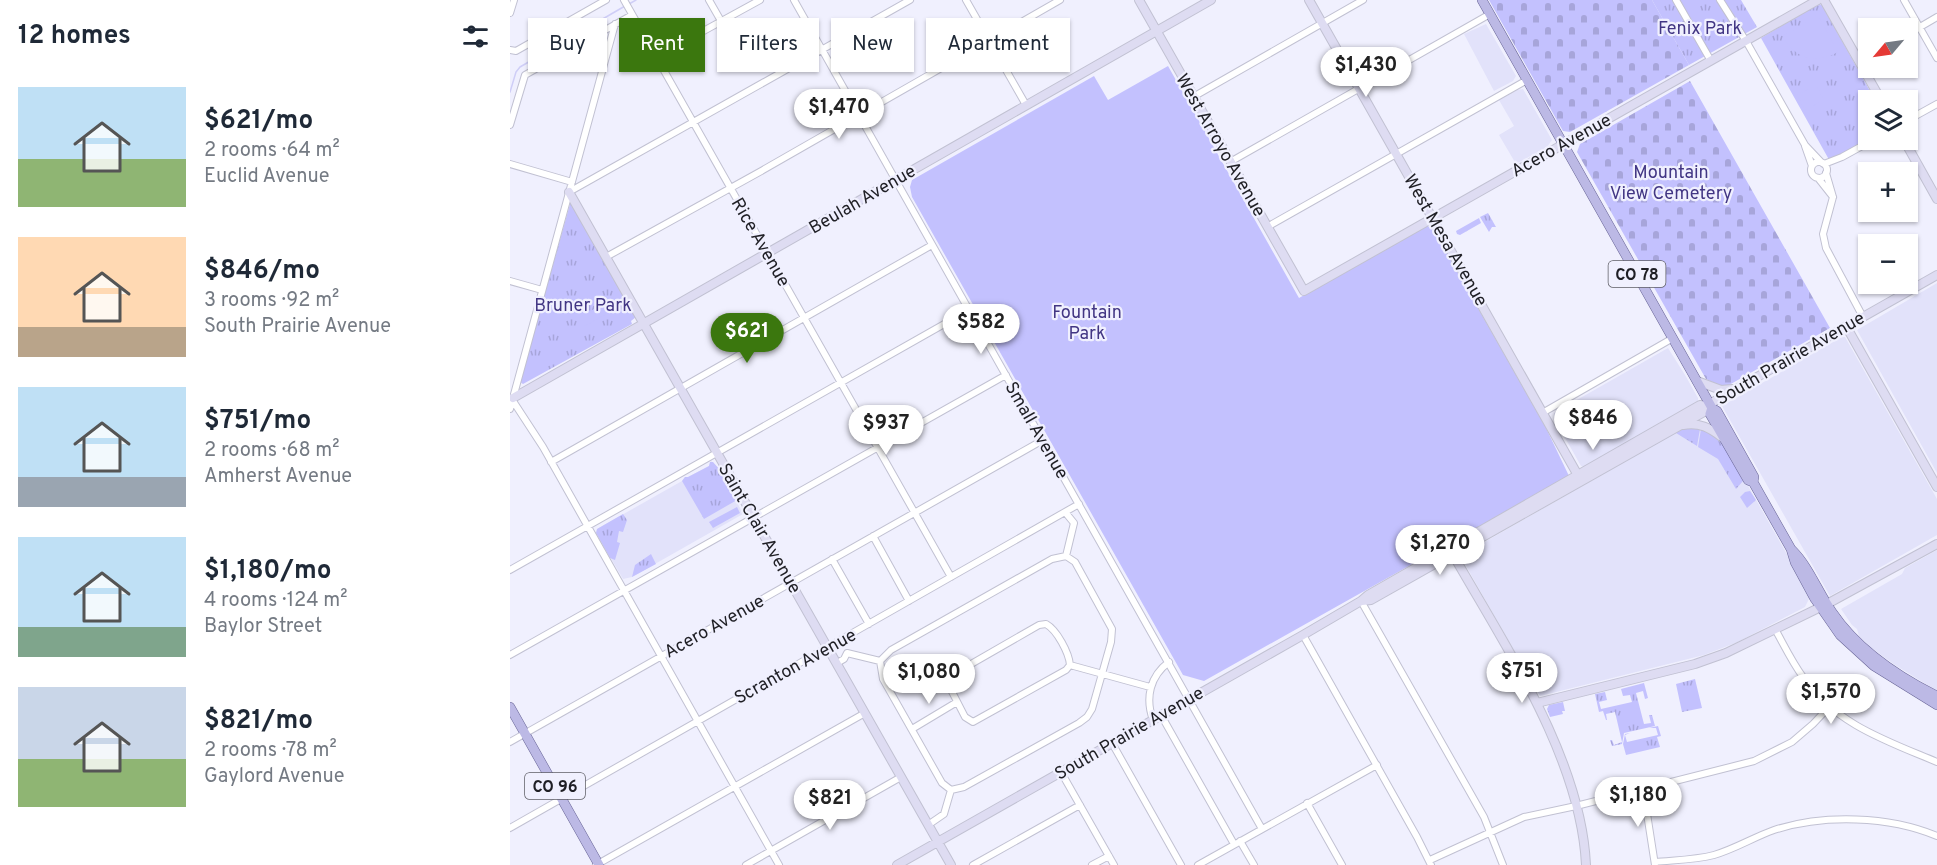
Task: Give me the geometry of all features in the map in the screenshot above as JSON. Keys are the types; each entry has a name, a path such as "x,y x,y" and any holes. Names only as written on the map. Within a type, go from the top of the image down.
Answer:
{"main road":[{"name":"CO 78","path":"1482,0 1697,381 1709,406 1710,414 1748,480 1753,482 1791,549 1795,562 1840,635 1863,658 1894,680 1937,705"},
{"name":"CO 78","path":"1709,406 1717,411 1754,477 1753,482"},
{"name":"CO 78","path":"1823,606 1864,649 1937,696"},
{"name":"CO 96","path":"510,707 597,864"}],"street":[{"path":"510,13 514,0"},
{"path":"510,50 516,51 606,0"},
{"path":"709,0 719,18"},
{"path":"727,18 760,0"},
{"name":"Small Avenue","path":"794,0 1262,829"},
{"path":"569,192 910,0"},
{"path":"966,0 976,18"},
{"path":"1028,18 1060,0"},
{"name":"West Arroyo Avenue","path":"1139,0 1304,291"},
{"name":"Beulah Avenue","path":"512,398 1211,0"},
{"name":"West Mesa Avenue","path":"1309,0 1580,478"},
{"path":"1193,96 1363,0"},
{"path":"1676,0 1711,61"},
{"path":"1720,0 1805,145 1824,168 1833,197 1823,234 1826,248 1863,317"},
{"name":"Acero Avenue","path":"1304,291 1818,0"},
{"path":"1824,0 1858,60"},
{"path":"1904,0 1937,58"},
{"name":"Rice Avenue","path":"626,3 634,18"},
{"path":"1230,162 1490,14"},
{"path":"510,124 525,75 632,15"},
{"path":"1919,27 1937,18"},
{"path":"510,410 615,24"},
{"name":"Rice Avenue","path":"665,72 951,577"},
{"path":"606,257 934,72"},
{"path":"1007,72 1026,105"},
{"path":"1267,227 1527,80"},
{"path":"1918,114 1937,104"},
{"path":"1805,145 1812,166 1812,174 1833,197"},
{"path":"1818,178 1824,168 1858,148"},
{"path":"1910,150 1937,200"},
{"path":"1812,166 1815,163 1824,168"},
{"path":"510,164 572,182"},
{"name":"Saint Clair Avenue","path":"569,192 951,865"},
{"path":"551,462 932,245"},
{"name":"South Prairie Avenue","path":"897,865 1361,602 1368,595 1704,412 1709,406 1735,389 1937,275"},
{"path":"510,281 542,290"},
{"path":"510,570 969,310"},
{"path":"1846,326 1937,487"},
{"path":"1544,412 1673,338"},
{"path":"510,655 1006,375"},
{"path":"1697,381 1721,390 1735,389"},
{"path":"512,398 551,462 779,865"},
{"name":"South Prairie Avenue","path":"1580,478 1700,405 1709,406"},
{"path":"1680,425 1702,424 1725,440"},
{"name":"Acero Avenue","path":"510,742 1043,440"},
{"name":"Scranton Avenue","path":"510,828 1079,504"},
{"path":"1065,512 1074,523 1080,524 1088,520"},
{"path":"1066,556 1074,523"},
{"path":"873,536 909,601"},
{"path":"1537,703 1711,659 1823,606 1937,543"},
{"path":"1451,551 1537,703 1562,758 1576,806 1586,865"},
{"path":"1066,556 1075,562 1112,629 1102,674 1092,709 1087,717 964,788 951,790 942,783 884,679 880,661 891,650 1052,559 1066,556"},
{"path":"832,559 869,624"},
{"path":"1361,602 1491,832 1503,865"},
{"path":"1042,624 1053,629 1070,665 1066,670 976,721 968,720 947,686 950,677 1042,624"},
{"path":"1775,629 1802,676 1829,707 1862,730 1937,762"},
{"path":"1303,635 1430,862 1524,817 1744,764 1769,755 1800,736 1829,707"},
{"path":"837,663 844,659 847,653 842,639"},
{"path":"847,653 880,661"},
{"path":"1169,662 1156,673 1150,687 1149,705 1237,843 1254,865"},
{"path":"1070,665 1150,687"},
{"path":"912,729 957,702"},
{"path":"597,864 865,713"},
{"path":"1112,743 1181,865"},
{"path":"1198,865 1377,765"},
{"path":"1061,772 1114,865"},
{"path":"746,865 901,777"},
{"path":"1643,788 1655,863 1707,856 1775,830 1836,820 1874,821 1937,836"},
{"path":"928,825 944,813 951,790"},
{"path":"1307,803 1342,865"},
{"path":"973,865 1080,804"},
{"path":"1092,865 1109,856"}],"shaded area":[{"path":"1486,24 1516,76 1513,81 1494,91 1464,34"},
{"path":"1523,89 1552,140 1547,147 1516,164 1499,135 1514,126 1499,100"},
{"path":"1937,283 1937,473 1857,330"},
{"path":"1845,337 1937,499 1937,535 1830,596 1722,406"},
{"path":"1668,348 1698,401 1584,467 1581,466 1555,420 1554,413"},
{"path":"1704,428 1725,445 1809,593 1805,607 1738,642 1704,655 1540,696 1462,559 1462,555 1676,432"},
{"path":"711,461 721,471 743,514 632,577 623,579 596,533 597,529 682,481 685,477 709,466"},
{"path":"1937,550 1937,691 1870,647 1859,636 1857,629 1841,609 1902,574 1905,568"}],"green space":[{"name":"Mountain View Cemetery","path":"1489,0 1652,0 1689,65 1570,132 1563,131"},
{"name":"Fenix Park","path":"1652,0 1741,0 1757,27 1689,65"},
{"path":"1819,4 1822,5 1858,70 1858,78 1863,78 1869,90 1858,90 1858,148 1832,165 1761,38"},
{"path":"1814,18 1820,19 1838,52 1814,59 1800,55 1788,44 1783,36"},
{"name":"Fountain Park","path":"1168,66 1299,298 1427,226 1432,227 1546,428 1569,476 1204,681 1183,675 912,197 910,187 912,180 1094,76 1108,100"},
{"name":"Mountain View Cemetery","path":"1690,81 1830,328 1729,385 1721,387 1706,379 1577,152 1580,144"},
{"path":"1816,85 1824,100 1805,110 1797,95"},
{"name":"Bruner Park","path":"570,204 636,317 631,321 632,324 523,384 520,382"},
{"path":"1488,213 1496,227 1492,227 1489,232 1480,217"},
{"path":"1479,218 1481,223 1460,235 1457,234 1456,231"},
{"path":"601,305 606,314 585,326 580,317"},
{"path":"1686,427 1700,429 1697,446 1676,433 1633,457 1633,456"},
{"path":"1701,429 1720,439 1743,481 1736,489 1718,459 1698,447"},
{"path":"710,462 713,462 721,471 737,500 704,519 682,481 685,477 709,466"},
{"path":"1750,491 1756,500 1747,508 1740,497"},
{"path":"737,507 740,513 713,528 709,522"},
{"path":"623,514 627,520 623,532 619,531 617,542 620,543 615,560 610,558 596,533 597,529"},
{"path":"651,554 656,564 632,577 635,565"},
{"path":"1695,679 1702,708 1682,712 1676,684"},
{"path":"1644,683 1648,698 1645,699 1643,691 1636,693 1644,724 1651,723 1649,715 1652,715 1655,726 1624,733 1622,744 1612,746 1610,740 1614,745 1622,742 1615,712 1606,714 1606,720 1603,711 1599,712 1595,694 1605,692 1607,700 1599,702 1601,709 1632,702 1630,695 1623,696 1621,689"},
{"path":"1563,702 1565,711 1562,711 1563,714 1550,717 1547,709 1549,705"},
{"path":"1658,726 1661,736 1657,737 1660,747 1626,755 1623,744 1625,734 1630,733 1625,735 1627,742 1658,735 1656,728 1649,728"}],"waterway":[{"path":"629,4 636,0"},
{"path":"510,92 516,72 520,67 625,6"}]}
